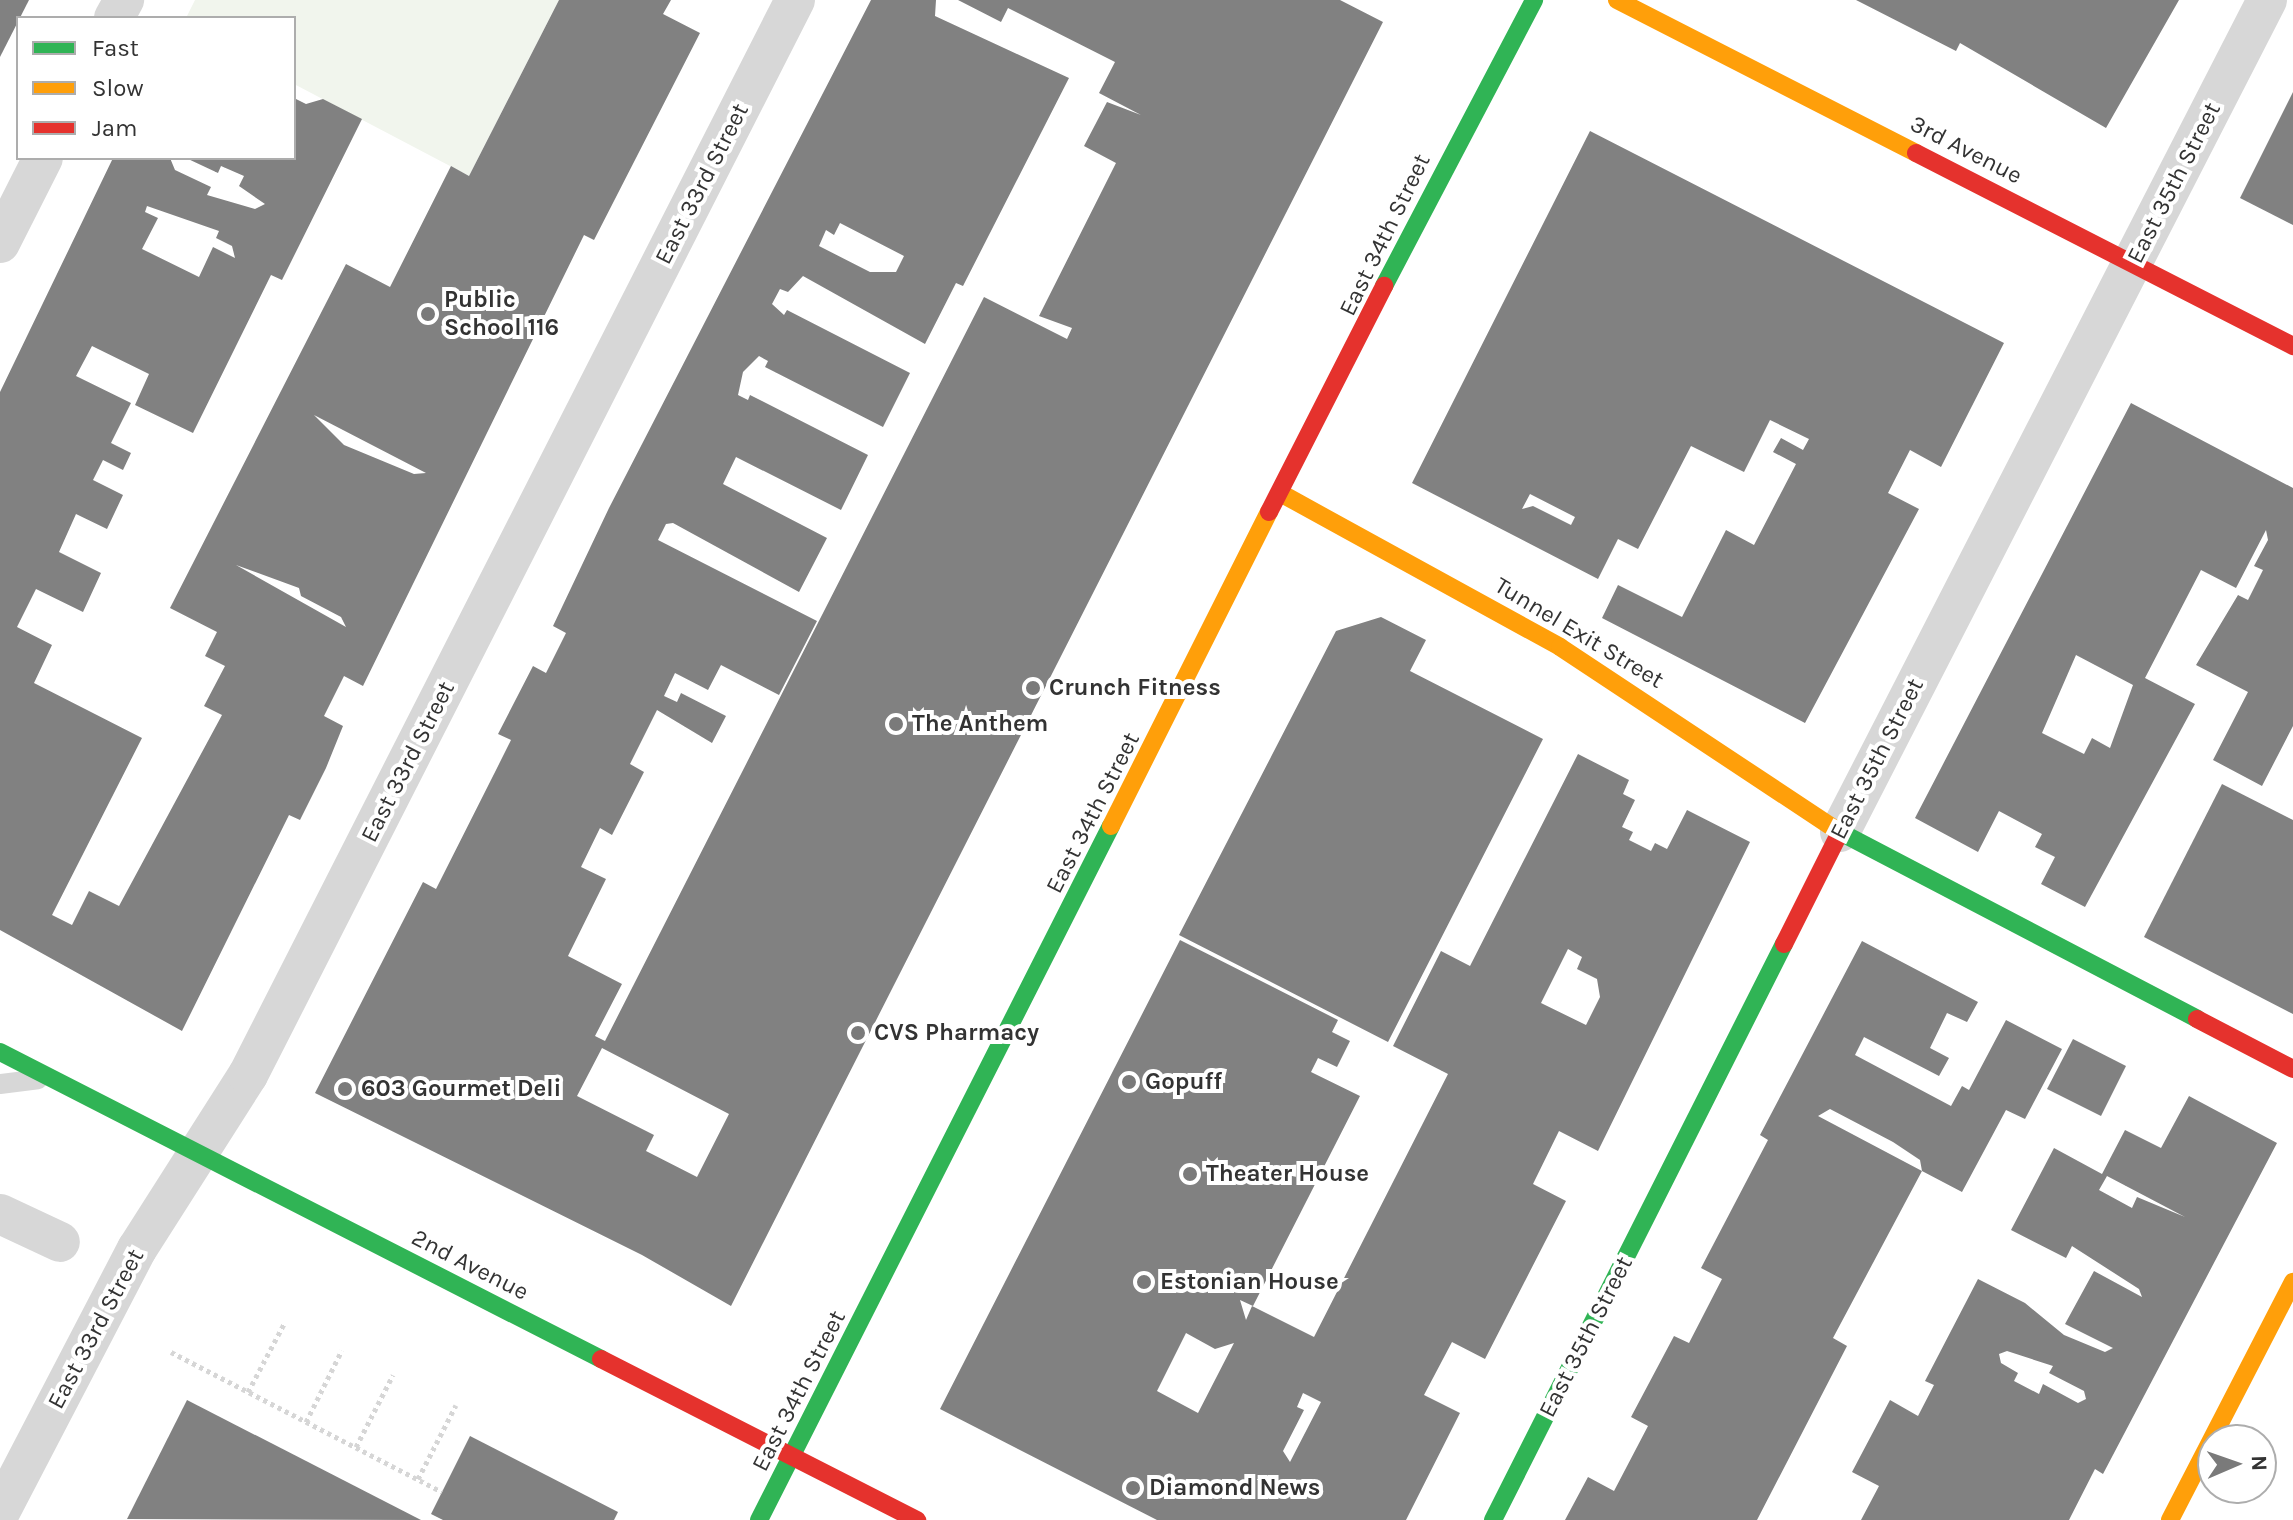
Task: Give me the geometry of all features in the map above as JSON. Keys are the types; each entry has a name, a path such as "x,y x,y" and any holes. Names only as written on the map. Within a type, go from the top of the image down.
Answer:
{"main road":[{"name":"East 34th Street","path":"759,1520 1534,0"},
{"name":"3rd Avenue","path":"1617,0 2293,346"},
{"name":"Tunnel Exit Street","path":"1282,494 1560,647 1840,832 2293,1069"},
{"name":"East 35th Street","path":"1493,1520 1840,832"},
{"name":"2nd Avenue","path":"0,1052 917,1520"},
{"path":"2170,1520 2293,1282"}],"street":[{"name":"East 33rd Street","path":"0,1512 137,1249 248,1075 795,0"},
{"name":"East 35th Street","path":"1840,832 2267,0"},
{"path":"0,243 42,160"},
{"path":"0,1214 60,1242"}],"lane":[{"path":"0,1084 50,1078"}],"path":[{"path":"248,1392 285,1322"},
{"path":"306,1422 342,1350"},
{"path":"171,1352 442,1492"},
{"path":"356,1447 393,1375"},
{"path":"418,1480 456,1405"}],"shaded area":[{"path":"195,0 559,0 469,176 296,85 296,16 187,16"}],"building":[{"path":"0,0 29,0 21,16 16,16 16,26 0,57"},
{"path":"559,0 671,0 663,14 700,33 594,240 584,235 363,686 344,676 324,716 343,726 326,768 300,820 289,815 182,1031 0,930 0,392 112,160 171,160 175,170 211,187 207,195 255,209 265,204 239,186 244,176 221,166 218,173 190,160 296,160 296,99 306,104 323,99 362,119 282,280 271,275 193,433 135,405 149,374 92,346 76,376 131,403 111,443 131,453 123,470 103,460 93,480 123,495 107,529 76,514 59,552 101,573 83,612 36,589 17,627 52,645 34,683 142,738 52,915 72,925 89,891 119,906 222,715 204,706 225,666 205,656 217,632 170,608 346,264 390,287 451,166 469,176","holes":["147,206 219,231 216,238 232,246 235,258 213,247 199,277 142,249 158,218 145,212","314,415 426,473 414,474 344,445","236,565 299,588 301,596 341,617 346,627"]},
{"path":"871,0 936,0 935,16 1069,78 963,286 956,283 925,344 803,276 788,292 780,289 772,304 784,315 787,310 910,373 883,427 765,367 768,361 759,356 743,372 738,395 748,400 750,395 868,455 841,510 736,457 723,484 827,538 799,592 673,523 666,524 658,540 817,621 779,695 721,665 708,690 675,673 664,696 677,702 681,693 726,716 712,743 657,710 630,764 644,772 612,835 600,828 581,867 606,879 568,956 622,984 595,1036 605,1041 984,297 1067,339 1072,328 1039,316 1116,163 1084,146 1107,102 1141,115 1099,93 1115,62 1008,8 1001,22 958,0 1340,0 1383,22 731,1306 642,1255 315,1093 423,882 436,889 511,740 498,734 533,666 546,673 566,633 553,626 609,508","holes":["840,223 904,256 896,272 870,272 819,246 826,230 834,235","602,1048 729,1114 697,1177 646,1151 654,1135 577,1096"]},
{"path":"1856,0 2179,0 2106,128 1960,43 1956,51"},
{"path":"2293,92 2293,225 2240,198"},
{"path":"1590,131 2004,343 1941,467 1910,450 1888,493 1919,509 1805,723 1602,618 1618,585 1682,617 1726,530 1754,545 1796,464 1773,452 1781,438 1803,450 1809,439 1770,420 1744,472 1691,446 1638,549 1618,539 1598,579 1412,483","holes":["1530,494 1575,517 1571,525 1533,506 1522,509"]},
{"path":"2131,403 2293,488 2293,726 2262,786 2213,760 2248,692 2196,665 2238,595 2248,600 2263,570 2254,566 2268,540 2266,530 2236,588 2201,570 2145,678 2195,704 2085,907 2041,884 2055,857 2035,847 2042,834 1999,811 1978,852 1915,818","holes":["2076,655 2133,685 2110,748 2092,738 2084,754 2042,733"]},
{"path":"1381,617 1426,640 1410,671 1543,739 1388,1042 1179,935 1336,631"},
{"path":"1578,754 1629,780 1623,794 1635,800 1622,827 1633,832 1629,840 1651,851 1655,843 1667,849 1687,810 1750,842 1598,1151 1559,1131 1533,1184 1566,1201 1485,1359 1452,1342 1424,1395 1460,1413 1406,1520 1157,1520 940,1409 1180,940 1338,1020 1332,1032 1350,1041 1337,1067 1318,1058 1311,1072 1360,1096 1253,1306 1240,1300 1246,1320 1252,1306 1314,1337 1448,1074 1393,1046 1441,951 1470,966","holes":["1568,949 1582,957 1577,969 1597,979 1600,997 1586,1025 1541,1003","1186,1333 1215,1349 1234,1343 1198,1413 1157,1391","1303,1393 1321,1402 1290,1462 1283,1451 1304,1410 1297,1407"]},
{"path":"2222,784 2293,820 2293,1014 2144,937"},
{"path":"1862,941 1978,1002 1967,1022 1947,1013 1930,1048 1949,1058 1939,1076 1864,1037 1855,1055 1951,1106 1962,1086 1969,1090 2006,1020 2062,1049 2025,1119 2006,1110 1962,1192 1922,1171 1833,1338 1847,1346 1757,1520 1565,1520 1588,1477 1614,1491 1648,1426 1631,1417 1674,1336 1689,1343 1722,1279 1701,1268 1768,1140 1760,1135","holes":["1830,1109 1893,1142 1920,1160 1922,1171 1818,1116"]},
{"path":"2073,1039 2126,1066 2101,1116 2047,1089"},
{"path":"2189,1096 2277,1143 2103,1474 2095,1469 2069,1520 1861,1520 1879,1486 1852,1472 1890,1400 1918,1416 1934,1385 1925,1381 1978,1279 2025,1303 2064,1335 2105,1352 2113,1348 2065,1324 2094,1271 2142,1297 2139,1289 2072,1246 2066,1258 2011,1230 2054,1148 2102,1174 2125,1130 2161,1148","holes":["2107,1176 2185,1217 2137,1197 2132,1208 2099,1190","2007,1351 2053,1366 2049,1373 2084,1391 2086,1399 2078,1403 2043,1384 2039,1394 2014,1381 2018,1373 2001,1363 1999,1354"]},
{"path":"187,1400 421,1520 127,1519"},
{"path":"470,1436 618,1512 614,1520 443,1520 431,1514"}],"traffic: fast":[{"path":"1384,286 1534,0"},
{"path":"759,1520 1111,826"},
{"path":"1840,832 2197,1019"},
{"path":"1493,1520 1784,944"},
{"path":"0,1052 601,1359"}],"traffic: slow":[{"path":"1617,0 1916,153"},
{"path":"1282,494 1560,647 1840,832"},
{"path":"1111,826 1269,512"},
{"path":"2170,1520 2293,1282"}],"traffic: jam":[{"path":"1916,153 2293,346"},
{"path":"1269,512 1384,286"},
{"path":"1784,944 1840,832"},
{"path":"2197,1019 2293,1069"},
{"path":"601,1359 917,1520"}],"place":[{"name":"Public School 116","path":"428,314"},
{"name":"Crunch Fitness","path":"1033,688"},
{"name":"The Anthem","path":"896,724"},
{"name":"CVS Pharmacy","path":"858,1033"},
{"name":"Gopuff","path":"1129,1082"},
{"name":"603 Gourmet Deli","path":"345,1089"},
{"name":"Theater House","path":"1190,1174"},
{"name":"Estonian House","path":"1144,1282"},
{"name":"Diamond News","path":"1133,1488"}]}
